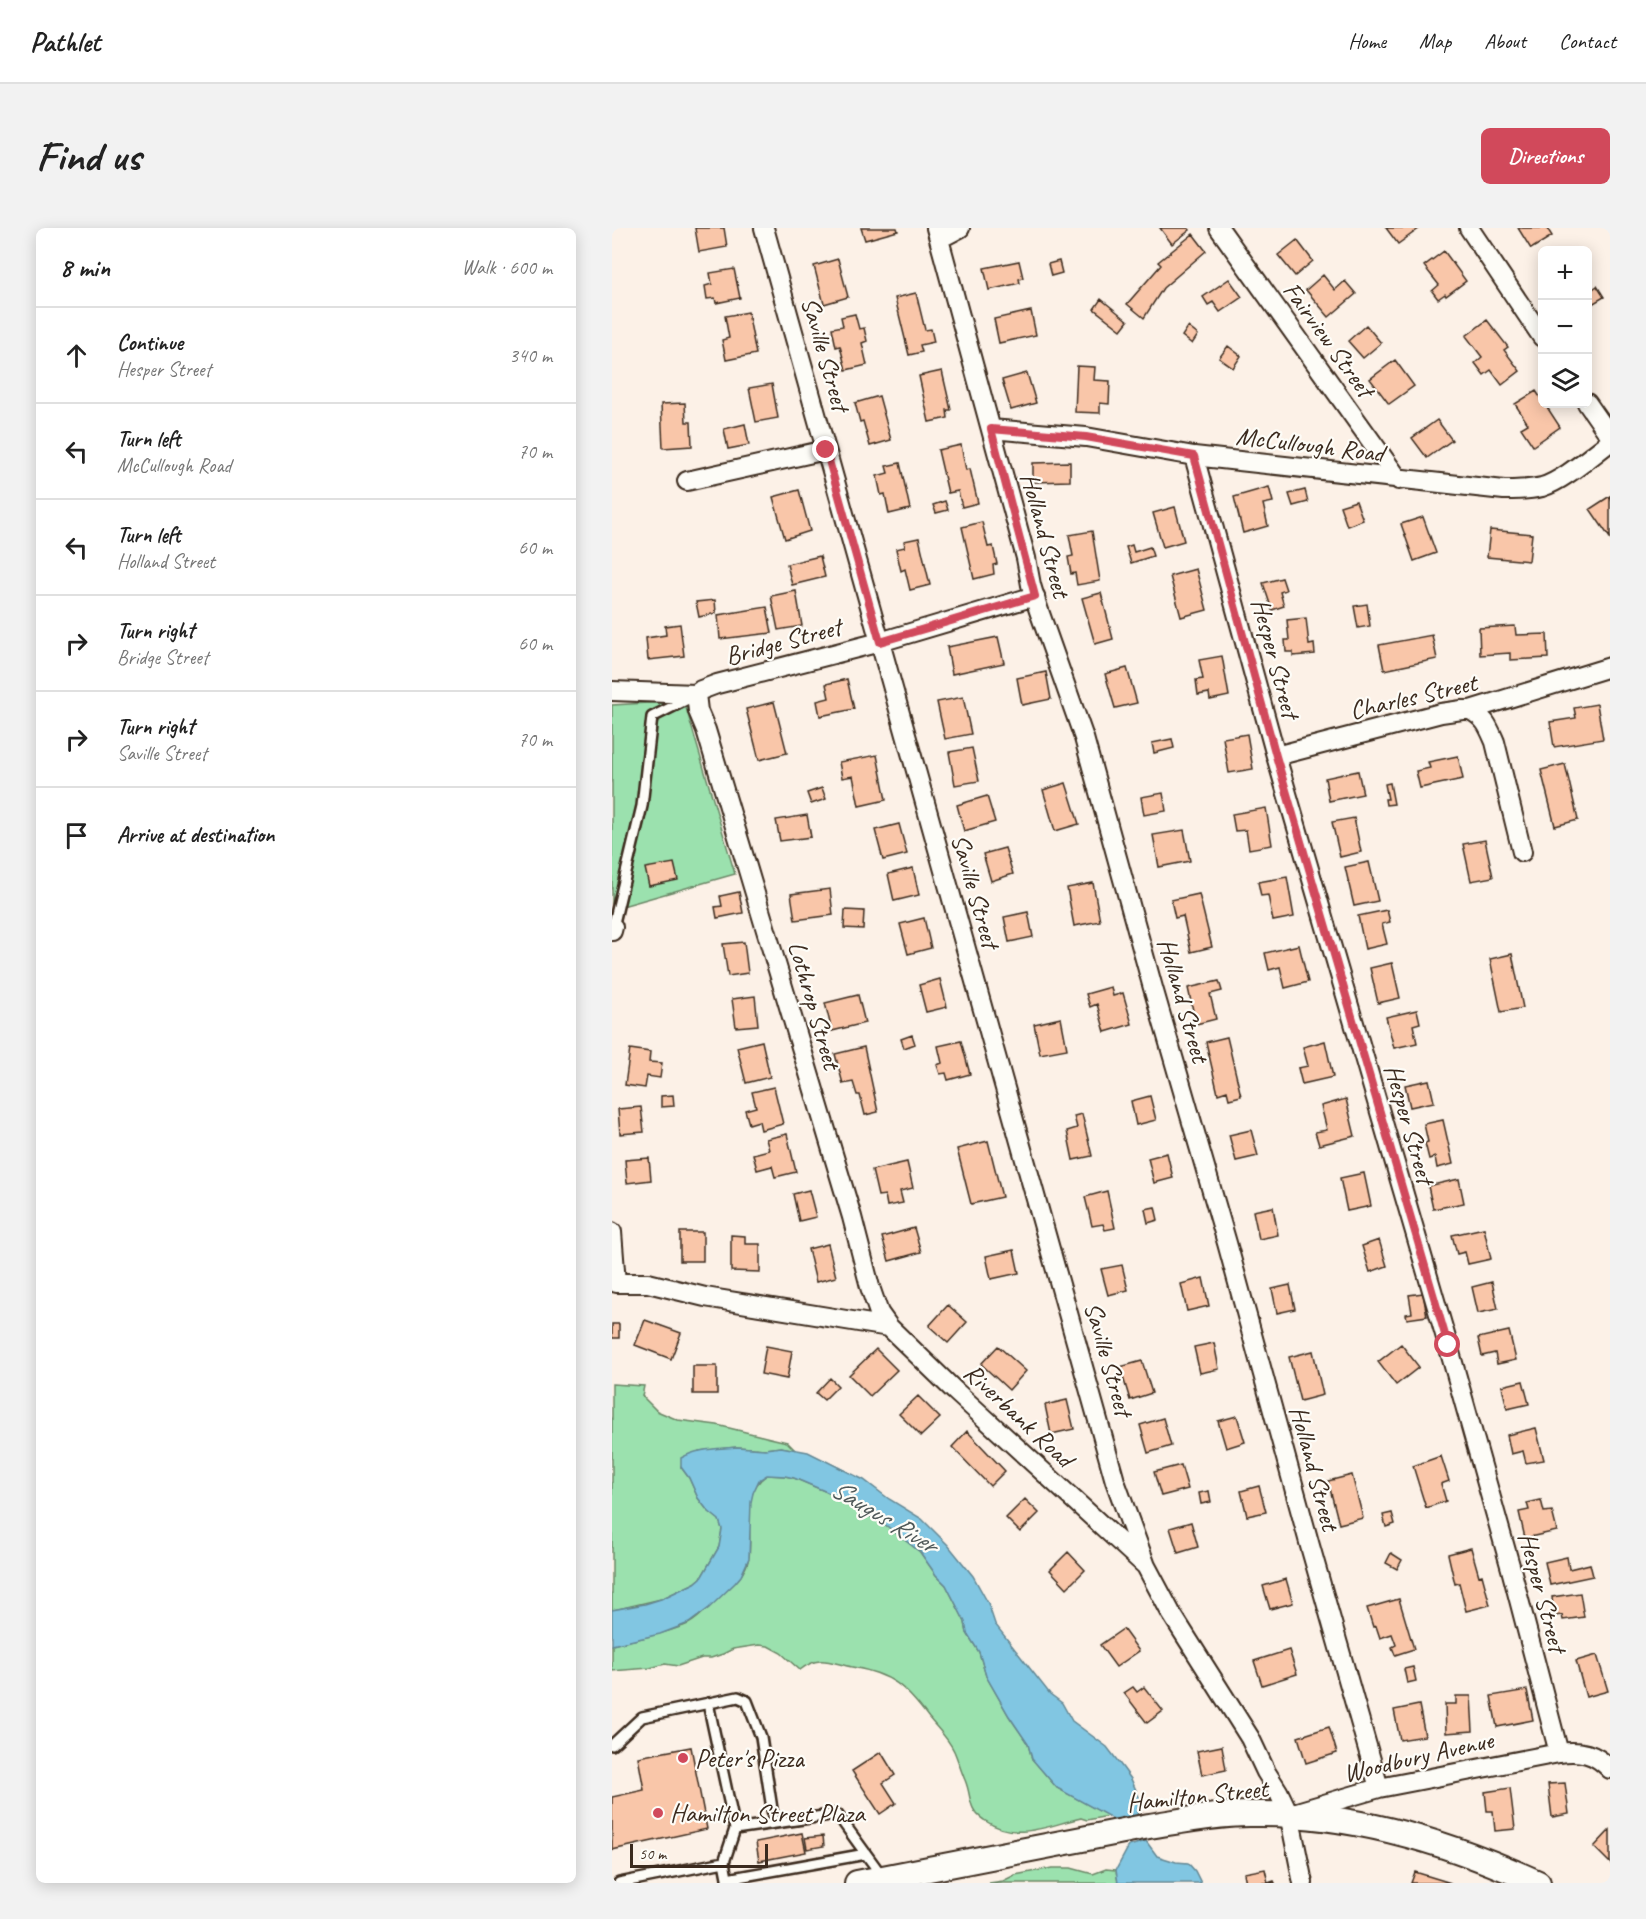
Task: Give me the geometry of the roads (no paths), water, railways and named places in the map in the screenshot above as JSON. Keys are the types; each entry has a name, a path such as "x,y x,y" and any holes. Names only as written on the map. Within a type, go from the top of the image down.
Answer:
{"main road":[{"name":"Hamilton Street","path":"857,1883 1191,1819 1246,1814 1289,1814 1374,1827 1409,1835 1472,1855 1538,1883"}],"street":[{"name":"Saville Street","path":"764,228 1115,1481 1146,1566"},
{"path":"937,234 960,228"},
{"name":"Fairview Street","path":"1219,228 1399,480"},
{"path":"1469,228 1538,331"},
{"name":"Holland Street","path":"937,234 1035,596 1084,738 1379,1788"},
{"path":"1590,408 1610,436"},
{"name":"McCullough Road","path":"991,429 1086,437 1194,456 1504,490 1544,487 1610,442"},
{"path":"687,481 826,450"},
{"name":"Hesper Street","path":"1194,456 1276,756 1512,1569 1559,1753"},
{"name":"Bridge Street","path":"612,691 696,694 717,684 880,642 1035,596"},
{"name":"Charles Street","path":"1276,756 1441,713 1470,710 1610,667"},
{"name":"Lothrop Street","path":"696,694 698,711 706,730 852,1216 870,1287 879,1312 889,1328"},
{"path":"1470,710 1482,716 1489,727 1522,852"},
{"path":"612,1232 616,1282 648,1283 705,1297 889,1328"},
{"name":"Riverbank Road","path":"889,1328 1146,1566 1171,1613 1250,1738 1289,1814 1303,1883"},
{"path":"1559,1753 1585,1752 1605,1763 1610,1769"},
{"name":"Woodbury Avenue","path":"1289,1814 1379,1788 1559,1753"}],"lane":[{"path":"612,929 642,806 652,717 696,694"},
{"path":"612,1745 642,1717 738,1697 747,1701 761,1737 774,1822"},
{"path":"708,1703 735,1828 724,1862 728,1881 866,1854"},
{"path":"735,1828 837,1814 883,1878"},
{"path":"619,1883 724,1862"}],"water":[{"name":"Saugus River","path":"737,1447 765,1449 781,1447 808,1452 864,1480 889,1499 922,1519 948,1545 973,1576 988,1603 995,1624 1050,1694 1062,1703 1072,1721 1107,1747 1123,1768 1139,1797 1138,1814 1129,1820 1117,1821 1057,1788 1032,1759 1028,1744 986,1676 979,1652 967,1633 965,1622 946,1585 920,1552 887,1526 860,1510 794,1478 767,1475 759,1480 751,1502 749,1558 741,1576 709,1608 689,1623 660,1634 612,1645 612,1610 661,1599 695,1583 701,1578 719,1547 722,1529 719,1520 698,1498 681,1467 681,1458 701,1451"},
{"path":"1146,1841 1157,1856 1188,1863 1201,1883 1118,1883 1116,1870 1129,1846"}],"place":[{"name":"Peter's Pizza","path":"683,1758"},
{"name":"Hamilton Street Plaza","path":"658,1813"}]}
